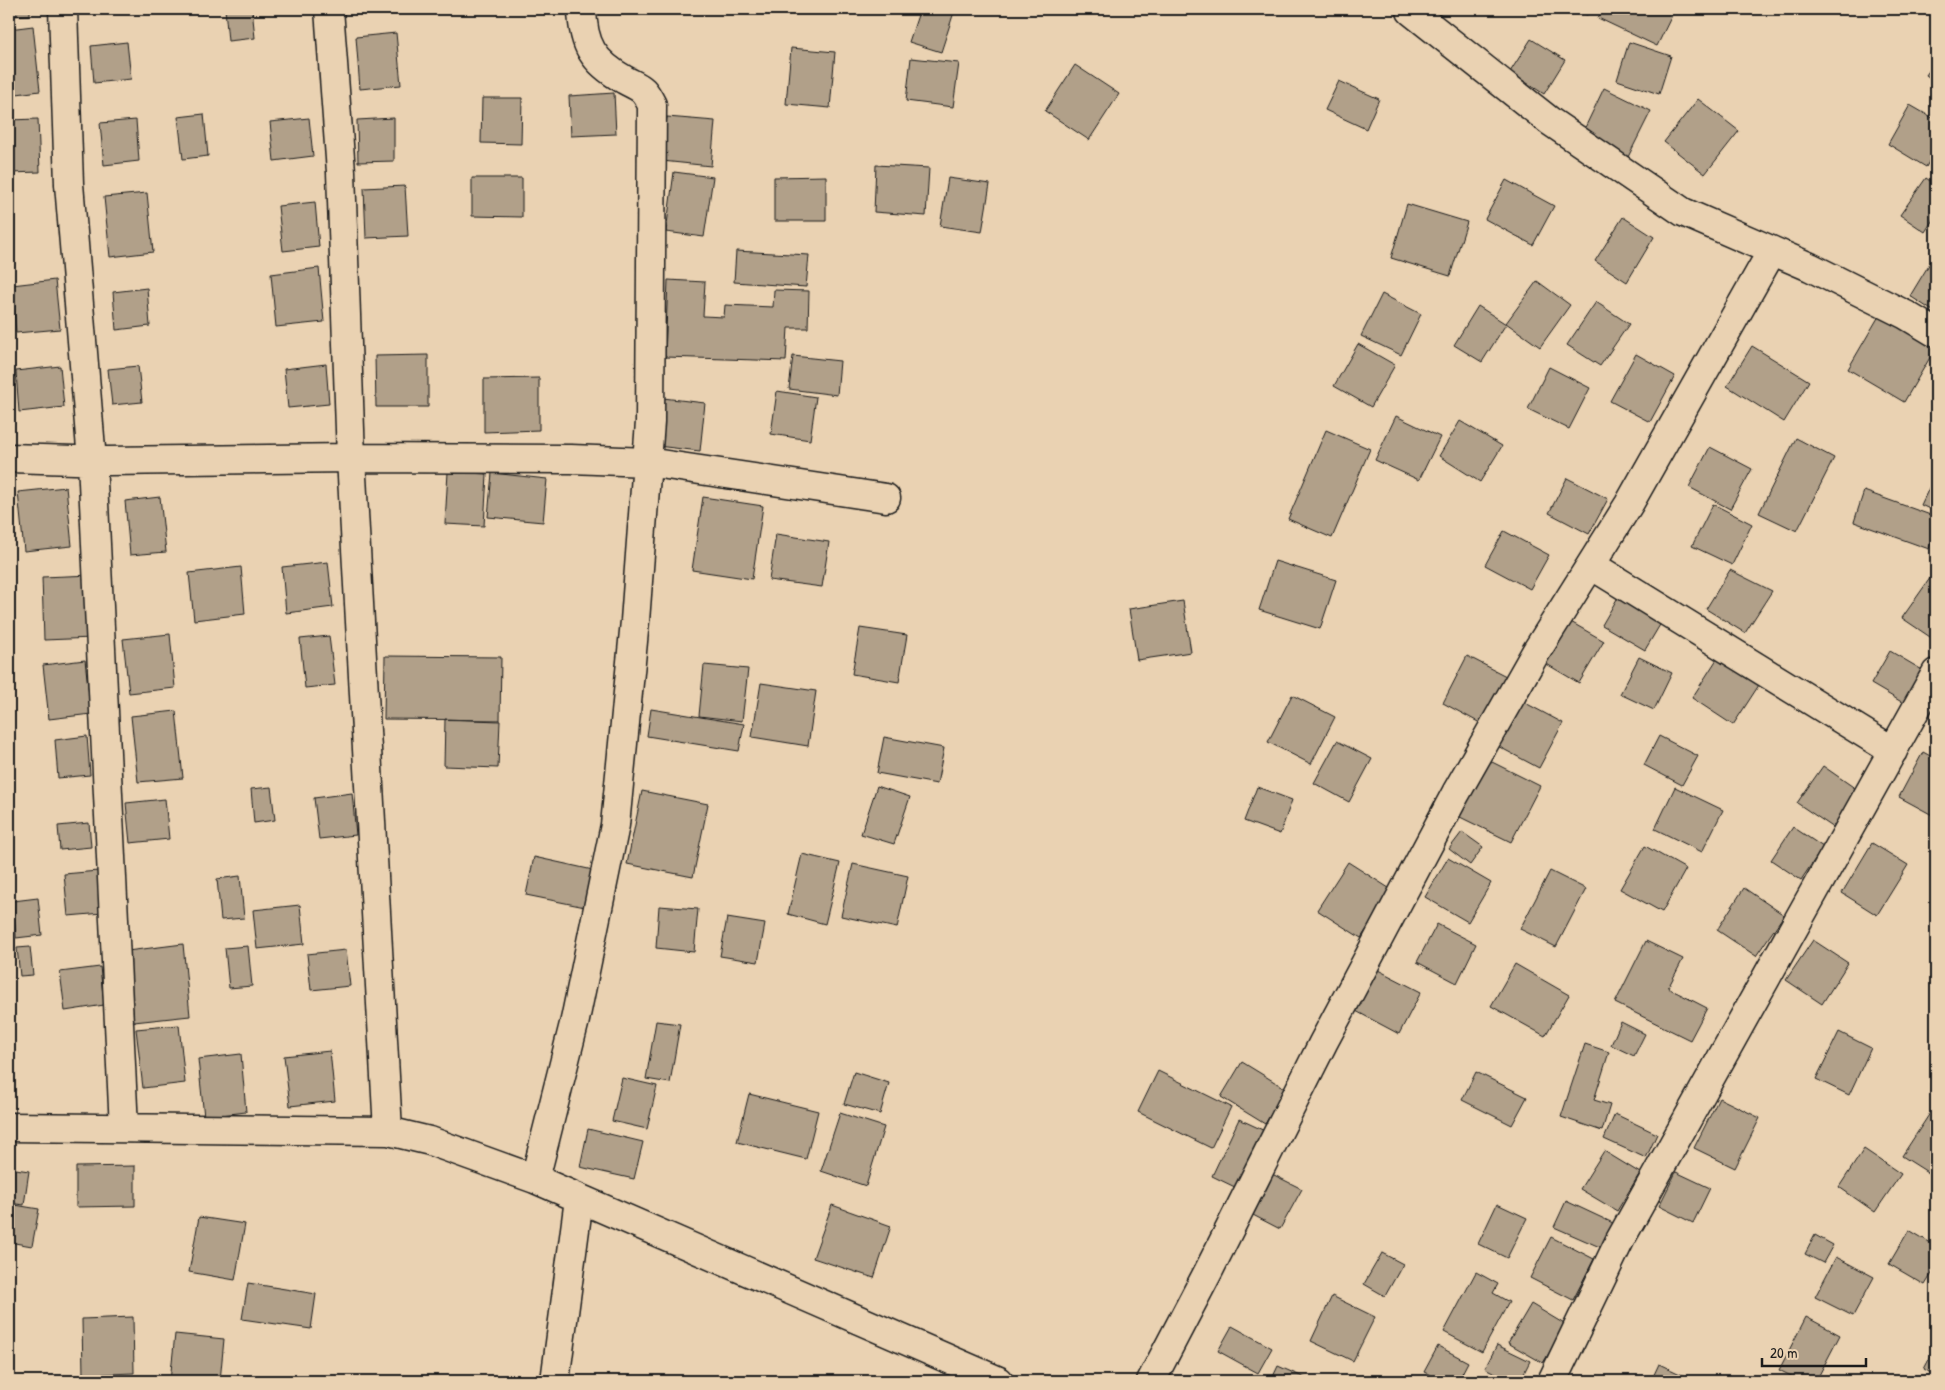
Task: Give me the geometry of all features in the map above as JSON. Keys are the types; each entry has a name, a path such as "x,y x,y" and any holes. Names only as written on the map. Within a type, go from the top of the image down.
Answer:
{"street":[{"path":"63,9 69,184 92,461 124,1128"},
{"path":"329,9 341,172 351,458 388,1131"},
{"path":"536,1179 575,1020 614,825 635,621 650,422 652,105 644,90 624,80 602,65 588,46 582,22 582,9"},
{"path":"1411,10 1551,122 1604,156 1640,184 1683,212 1810,267 1906,315 1936,334"},
{"path":"1151,1381 1323,1043 1456,792 1536,652 1629,504 1772,251"},
{"path":"9,458 92,461 351,458 571,459 647,462 886,498"},
{"path":"1591,565 1893,751"},
{"path":"1552,1381 1620,1240 1936,672"},
{"path":"9,1127 388,1131 430,1141 536,1179 999,1381"},
{"path":"555,1381 579,1199"}],"building":[{"path":"9,9 30,9 30,15 9,16"},
{"path":"225,9 252,9 255,38 228,41"},
{"path":"920,9 955,9 941,52 909,42"},
{"path":"1574,9 1590,9 1587,15"},
{"path":"1603,9 1675,9 1657,46 1598,18"},
{"path":"33,26 40,91 9,95 9,29"},
{"path":"396,33 401,85 360,89 356,37"},
{"path":"1531,39 1565,60 1544,94 1510,72"},
{"path":"127,42 131,79 94,83 91,46"},
{"path":"1629,42 1671,56 1659,94 1617,80"},
{"path":"791,48 835,52 830,108 786,104"},
{"path":"911,58 959,63 953,107 906,101"},
{"path":"1936,61 1936,82 1926,75"},
{"path":"1075,65 1119,94 1089,140 1045,111"},
{"path":"1339,81 1379,99 1366,129 1325,110"},
{"path":"1604,88 1651,111 1628,157 1582,134"},
{"path":"614,93 616,134 571,136 569,96"},
{"path":"482,98 522,98 521,144 481,143"},
{"path":"1698,99 1739,131 1705,174 1664,142"},
{"path":"1910,105 1936,120 1936,149 1926,167 1888,144"},
{"path":"204,114 208,156 183,159 178,117"},
{"path":"667,117 715,121 711,166 662,161"},
{"path":"309,118 313,156 274,161 270,122"},
{"path":"394,118 394,161 358,162 357,120"},
{"path":"38,119 40,172 9,173 9,120"},
{"path":"136,120 139,161 104,165 100,123"},
{"path":"876,165 929,168 926,216 874,212"},
{"path":"674,172 713,177 704,237 666,232"},
{"path":"826,176 826,221 774,221 774,177"},
{"path":"472,178 522,178 522,217 472,216"},
{"path":"948,178 990,184 982,232 940,226"},
{"path":"1926,178 1936,185 1936,215 1925,232 1900,215"},
{"path":"1506,180 1554,206 1533,245 1485,219"},
{"path":"405,186 408,236 366,238 364,188"},
{"path":"147,193 153,252 110,257 104,197"},
{"path":"315,202 319,247 283,251 278,206"},
{"path":"1407,204 1467,222 1450,276 1391,258"},
{"path":"1623,217 1654,237 1627,282 1595,261"},
{"path":"736,251 809,255 806,287 734,282"},
{"path":"1936,253 1936,313 1910,296"},
{"path":"319,268 324,322 276,327 271,274"},
{"path":"55,280 60,329 16,333 12,285"},
{"path":"668,280 705,282 703,316 724,317 725,305 773,307 774,290 809,291 808,328 788,328 786,361 665,357"},
{"path":"1537,281 1570,305 1540,347 1506,323"},
{"path":"147,288 150,326 116,330 113,292"},
{"path":"1382,294 1421,314 1401,355 1361,336"},
{"path":"1596,302 1629,324 1600,366 1567,345"},
{"path":"1478,306 1506,324 1482,362 1454,345"},
{"path":"1879,316 1935,349 1904,402 1848,369"},
{"path":"1358,344 1395,365 1371,407 1334,386"},
{"path":"1752,346 1809,381 1784,422 1727,386"},
{"path":"1636,354 1675,376 1650,422 1610,401"},
{"path":"428,355 428,407 376,407 375,356"},
{"path":"793,356 840,361 837,395 789,389"},
{"path":"326,364 329,404 288,408 284,369"},
{"path":"60,366 64,407 19,412 16,371"},
{"path":"138,366 142,402 112,405 108,369"},
{"path":"1549,367 1590,388 1569,429 1528,409"},
{"path":"539,378 539,430 484,432 484,379"},
{"path":"777,391 816,397 810,440 771,434"},
{"path":"663,398 705,403 700,451 657,446"},
{"path":"1396,416 1440,437 1419,480 1375,460"},
{"path":"1460,421 1502,446 1480,482 1439,456"},
{"path":"1326,430 1370,449 1332,538 1288,519"},
{"path":"1796,438 1834,458 1797,531 1759,513"},
{"path":"1710,447 1752,469 1730,509 1689,487"},
{"path":"448,472 487,474 484,526 445,524"},
{"path":"492,473 547,479 543,522 488,517"},
{"path":"1936,473 1936,512 1921,505"},
{"path":"1567,478 1608,499 1589,534 1549,513"},
{"path":"66,487 72,546 24,551 18,492"},
{"path":"1864,491 1936,517 1936,528 1929,549 1854,522"},
{"path":"160,497 166,552 130,555 125,501"},
{"path":"703,497 763,506 752,579 692,570"},
{"path":"1713,504 1752,524 1732,565 1692,546"},
{"path":"1504,531 1549,555 1530,589 1485,565"},
{"path":"776,534 829,542 822,587 769,580"},
{"path":"1275,561 1336,580 1320,629 1259,610"},
{"path":"328,562 333,607 286,613 282,567"},
{"path":"241,567 245,614 194,620 189,573"},
{"path":"1730,570 1772,591 1745,633 1706,609"},
{"path":"1933,574 1936,577 1936,641 1902,618"},
{"path":"92,575 93,638 44,640 42,577"},
{"path":"1621,592 1664,618 1645,650 1602,625"},
{"path":"1183,601 1191,652 1137,660 1129,609"},
{"path":"1562,617 1604,641 1579,683 1538,659"},
{"path":"860,628 907,635 899,682 852,674"},
{"path":"170,634 175,688 129,693 123,639"},
{"path":"329,636 335,685 305,688 300,639"},
{"path":"1890,651 1924,671 1905,704 1871,684"},
{"path":"385,656 501,657 500,720 384,719"},
{"path":"1467,656 1506,676 1480,723 1443,703"},
{"path":"1639,657 1672,673 1654,710 1620,694"},
{"path":"1717,659 1759,685 1733,725 1692,698"},
{"path":"85,660 91,714 49,719 43,665"},
{"path":"704,665 748,669 742,721 699,716"},
{"path":"761,683 816,691 808,746 752,737"},
{"path":"1292,695 1335,717 1311,764 1268,742"},
{"path":"1514,697 1563,723 1539,768 1490,742"},
{"path":"651,709 744,724 739,751 647,736"},
{"path":"176,711 183,778 138,782 131,716"},
{"path":"445,719 500,721 498,768 444,766"},
{"path":"87,736 90,775 58,778 55,740"},
{"path":"1659,736 1698,756 1682,785 1644,765"},
{"path":"884,737 944,748 937,784 877,773"},
{"path":"1337,741 1372,759 1349,802 1314,783"},
{"path":"1923,752 1936,759 1936,817 1899,797"},
{"path":"1486,759 1540,786 1511,842 1458,816"},
{"path":"1823,766 1859,791 1834,828 1797,803"},
{"path":"877,786 910,797 894,844 861,834"},
{"path":"271,787 275,820 254,823 251,789"},
{"path":"1257,787 1292,800 1280,834 1244,821"},
{"path":"1675,787 1723,810 1702,852 1655,829"},
{"path":"642,791 708,804 693,877 627,864"},
{"path":"352,793 356,835 319,839 314,798"},
{"path":"165,799 169,839 130,843 126,803"},
{"path":"89,823 91,847 60,850 58,826"},
{"path":"1793,827 1823,847 1801,880 1771,860"},
{"path":"1462,832 1483,847 1470,865 1449,849"},
{"path":"1872,843 1908,865 1877,915 1842,893"},
{"path":"1645,846 1686,869 1662,912 1620,889"},
{"path":"802,854 840,863 825,924 788,914"},
{"path":"534,857 593,870 585,907 526,895"},
{"path":"1448,858 1491,883 1468,922 1425,897"},
{"path":"1348,862 1392,890 1361,938 1317,910"},
{"path":"853,864 908,876 897,928 841,916"},
{"path":"98,871 103,913 68,916 64,874"},
{"path":"1550,871 1586,889 1556,947 1520,929"},
{"path":"240,876 244,918 221,920 217,879"},
{"path":"1744,888 1784,915 1756,956 1717,930"},
{"path":"38,898 42,935 16,938 13,901"},
{"path":"300,905 304,944 257,949 253,910"},
{"path":"659,906 698,909 694,952 656,948"},
{"path":"727,918 765,924 758,962 720,956"},
{"path":"1437,924 1476,944 1457,983 1417,962"},
{"path":"1813,940 1848,963 1822,1004 1786,980"},
{"path":"1646,941 1683,959 1668,988 1707,1008 1690,1040 1615,1003"},
{"path":"183,944 190,1016 134,1022 127,951"},
{"path":"248,946 252,986 229,988 225,948"},
{"path":"30,947 33,975 20,976 17,948"},
{"path":"346,950 350,986 311,990 307,954"},
{"path":"1515,964 1569,995 1545,1036 1491,1006"},
{"path":"100,967 104,1005 65,1011 60,972"},
{"path":"1376,969 1421,992 1399,1034 1354,1010"},
{"path":"656,1021 680,1024 670,1083 646,1079"},
{"path":"1621,1022 1645,1034 1634,1056 1611,1045"},
{"path":"179,1025 185,1083 143,1088 136,1029"},
{"path":"1839,1032 1871,1048 1849,1095 1816,1079"},
{"path":"1585,1044 1609,1052 1594,1100 1610,1105 1602,1131 1561,1117"},
{"path":"330,1051 335,1101 290,1106 284,1056"},
{"path":"241,1054 246,1112 204,1117 198,1059"},
{"path":"1242,1062 1286,1089 1265,1124 1221,1097"},
{"path":"1158,1071 1231,1107 1211,1148 1138,1112"},
{"path":"854,1072 889,1083 880,1114 844,1104"},
{"path":"1476,1072 1527,1097 1512,1125 1462,1100"},
{"path":"622,1078 657,1086 647,1129 612,1121"},
{"path":"749,1094 818,1111 806,1159 737,1142"},
{"path":"1719,1098 1760,1118 1735,1168 1694,1148"},
{"path":"1936,1104 1936,1169 1932,1175 1902,1156"},
{"path":"840,1113 884,1127 866,1186 821,1171"},
{"path":"1615,1114 1657,1134 1646,1158 1604,1139"},
{"path":"1239,1119 1267,1132 1239,1189 1212,1176"},
{"path":"588,1129 643,1142 634,1179 580,1167"},
{"path":"1864,1149 1901,1174 1875,1212 1839,1187"},
{"path":"1604,1151 1640,1173 1617,1211 1580,1189"},
{"path":"135,1166 135,1206 76,1207 76,1167"},
{"path":"9,1168 29,1171 24,1205 9,1203"},
{"path":"1676,1172 1710,1188 1693,1223 1659,1206"},
{"path":"1272,1174 1302,1189 1280,1229 1251,1214"},
{"path":"1566,1201 1613,1223 1602,1248 1554,1227"},
{"path":"9,1204 39,1209 32,1246 9,1242"},
{"path":"1497,1204 1527,1218 1507,1258 1478,1244"},
{"path":"832,1205 891,1226 874,1278 813,1258"},
{"path":"199,1217 245,1224 235,1280 189,1272"},
{"path":"1909,1230 1936,1246 1936,1267 1925,1285 1889,1264"},
{"path":"1815,1235 1833,1245 1823,1263 1805,1254"},
{"path":"1551,1237 1594,1259 1573,1300 1530,1278"},
{"path":"1382,1253 1403,1264 1385,1296 1364,1284"},
{"path":"1836,1257 1874,1277 1853,1316 1815,1297"},
{"path":"1476,1272 1498,1284 1493,1293 1509,1302 1482,1352 1444,1332"},
{"path":"248,1283 316,1294 311,1329 242,1319"},
{"path":"1332,1296 1375,1317 1353,1361 1311,1341"},
{"path":"1531,1304 1566,1325 1543,1363 1508,1343"},
{"path":"133,1317 134,1373 83,1375 82,1319"},
{"path":"1806,1317 1840,1335 1816,1381 1801,1381 1779,1370"},
{"path":"1232,1326 1272,1348 1258,1373 1218,1351"},
{"path":"175,1334 224,1339 220,1381 170,1381"},
{"path":"1497,1345 1530,1361 1520,1381 1511,1381 1485,1368"},
{"path":"1438,1346 1468,1362 1458,1381 1443,1381 1424,1372"},
{"path":"1936,1346 1936,1376 1924,1369"},
{"path":"1659,1364 1695,1381 1651,1381"},
{"path":"1278,1366 1312,1381 1271,1381"}]}
